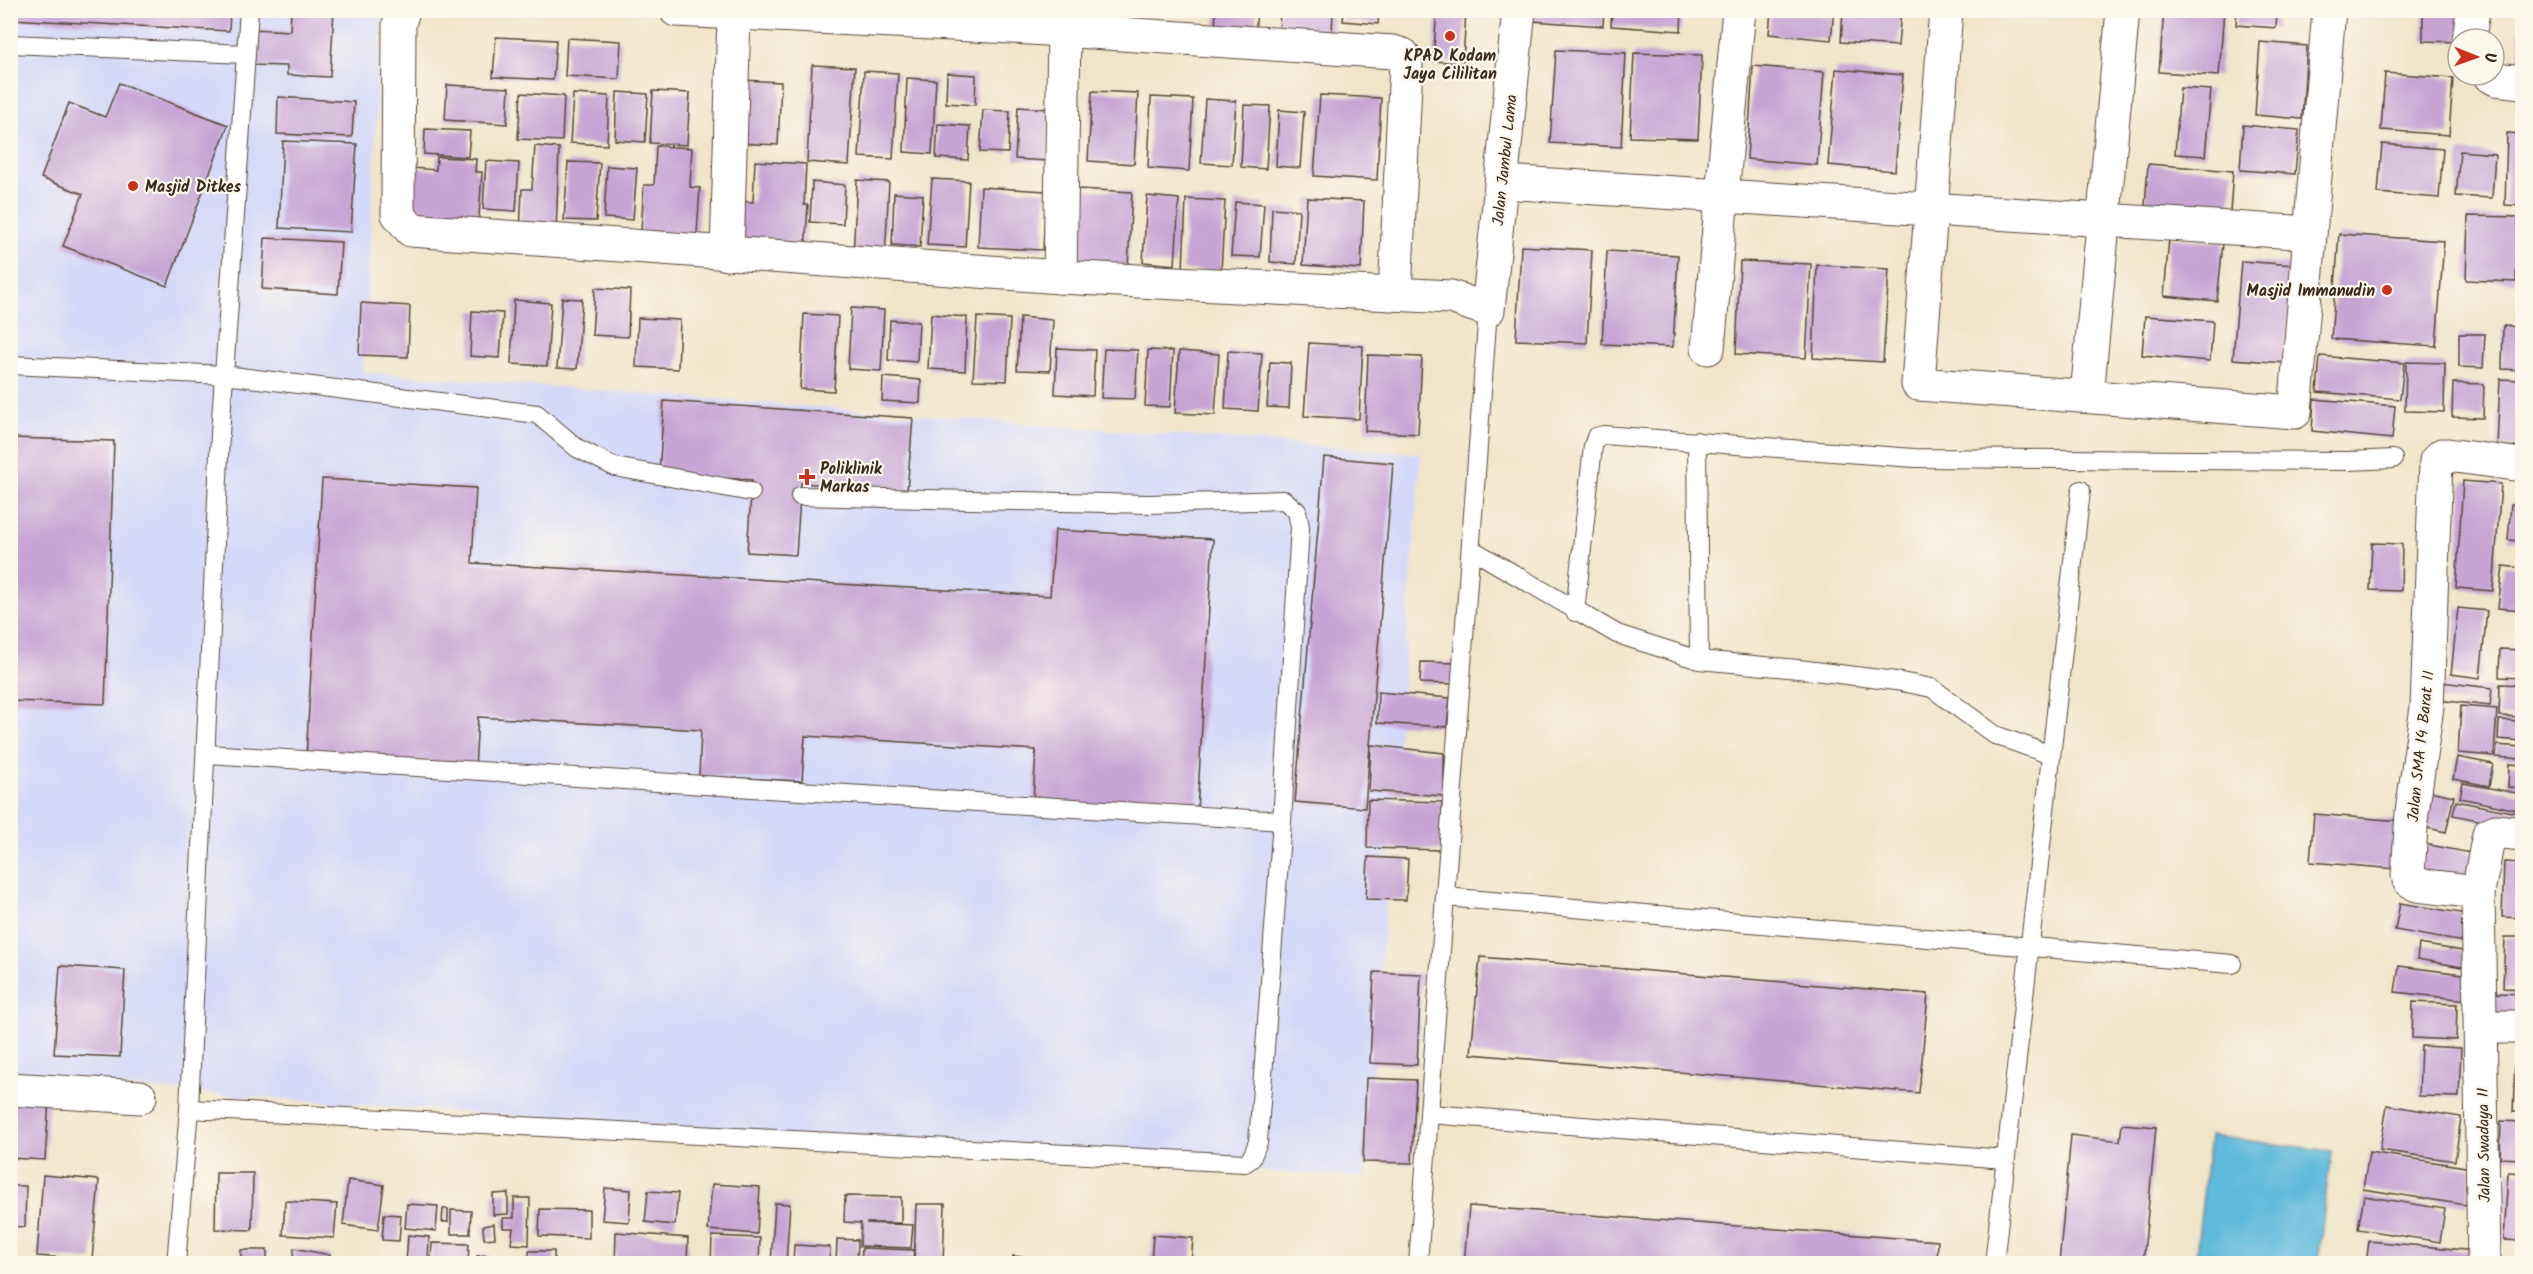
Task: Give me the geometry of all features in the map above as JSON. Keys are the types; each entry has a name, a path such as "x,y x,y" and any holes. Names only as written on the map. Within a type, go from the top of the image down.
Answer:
{"street":[{"path":"403,10 399,25 398,214 411,230 1060,277 1451,297 1488,310"},
{"path":"675,10 734,14 1030,19 1064,32 1393,52 1403,56 1406,64 1395,294"},
{"name":"Jalan Jambul Lama","path":"1488,310 1519,10"},
{"path":"1708,348 1739,10"},
{"path":"1946,10 1918,384 2295,412 2329,10"},
{"path":"2087,396 2123,10"},
{"path":"2471,27 2473,10"},
{"path":"727,254 734,14"},
{"path":"1060,277 1064,32"},
{"path":"2506,80 2523,81"},
{"path":"1503,182 2310,233"},
{"name":"Jalan SMA 14 Barat II","path":"2478,892 2417,885 2409,880 2408,875 2412,812 2427,706 2436,461 2442,455 2448,455 2523,465"},
{"path":"2523,834 2496,831 2489,834 2478,892 2481,1027 2523,1027"},
{"name":"Jalan Swadaya II","path":"2481,1027 2484,1263"},
{"path":"10,1089 140,1097"}],"lane":[{"path":"176,1263 189,1109 225,375 249,10"},
{"path":"10,44 246,54"},
{"path":"1418,1263 1488,310"},
{"path":"10,365 225,375 537,414 578,448 615,467 751,492"},
{"path":"1575,612 1596,437 1606,435 1914,458 2349,461 2393,459"},
{"path":"1697,441 1699,660"},
{"path":"1994,1263 2080,490"},
{"path":"189,1109 1245,1163 1251,1159 1258,1142 1282,821 1300,527 1298,511 1284,500 1148,504 800,495"},
{"path":"1471,549 1575,612 1617,634 1699,660 1798,669 1932,688 1995,735 2051,755"},
{"path":"207,754 1282,821"},
{"path":"1445,897 2232,964"},
{"path":"1429,1114 2005,1160"}],"shaded area":[{"path":"10,11 382,11 363,372 1421,454 1364,1178 11,1079"}],"water":[{"path":"2210,1136 2331,1151 2318,1263 2195,1263"}],"building":[{"path":"10,10 230,10 229,31 10,19"},
{"path":"291,10 334,10 330,77 287,75 287,66 250,65 252,29 290,31"},
{"path":"1070,10 1124,10 1124,16 1070,15"},
{"path":"1216,10 1257,10 1255,34 1215,31"},
{"path":"1280,10 1333,10 1332,34 1279,31"},
{"path":"1344,10 1379,10 1378,24 1343,21"},
{"name":"KPAD Kodam Jaya Cililitan","path":"1437,10 1466,10 1463,63 1433,61"},
{"path":"1533,10 1604,10 1603,26 1532,21"},
{"path":"1612,10 1682,10 1681,31 1611,26"},
{"path":"1771,10 1834,10 1831,40 1769,34"},
{"path":"1843,10 1901,10 1898,46 1841,42"},
{"path":"2164,10 2224,10 2219,76 2159,72"},
{"path":"2237,10 2277,10 2276,28 2236,25"},
{"path":"2423,10 2461,10 2459,27 2446,27 2446,42 2423,41"},
{"path":"2520,31 2522,31 2522,76 2518,76"},
{"path":"496,37 556,40 553,80 493,77"},
{"path":"567,38 621,41 619,79 565,76"},
{"path":"2260,42 2307,46 2302,119 2255,115"},
{"path":"1556,50 1626,53 1621,147 1550,143"},
{"path":"1634,53 1702,55 1698,139 1630,137"},
{"path":"812,65 855,67 849,165 807,162"},
{"path":"1753,66 1824,72 1817,165 1747,159"},
{"path":"1836,69 1903,75 1895,171 1828,165"},
{"path":"864,71 898,73 893,159 859,157"},
{"path":"947,73 976,75 975,105 946,103"},
{"path":"2385,73 2446,77 2446,87 2452,87 2449,135 2381,130"},
{"path":"907,78 936,80 932,154 904,152"},
{"path":"742,80 781,82 778,145 738,143"},
{"name":"Masjid Ditkes","path":"119,83 228,125 167,286 63,246 83,194 41,178 69,103 105,117"},
{"path":"447,85 509,88 507,124 445,120"},
{"path":"2180,88 2211,90 2205,156 2175,154"},
{"path":"653,91 690,93 687,145 650,143"},
{"path":"1092,91 1138,93 1134,164 1088,161"},
{"path":"617,92 648,94 645,142 615,140"},
{"path":"521,93 564,96 562,141 518,139"},
{"path":"573,94 609,96 607,145 570,143"},
{"path":"1320,95 1381,98 1377,180 1314,176"},
{"path":"278,97 354,102 352,137 277,134"},
{"path":"1151,97 1193,99 1189,171 1148,168"},
{"path":"1205,99 1236,101 1232,165 1201,163"},
{"path":"1244,105 1270,106 1266,169 1241,167"},
{"path":"1018,107 1050,109 1048,161 1015,159"},
{"path":"983,110 1010,111 1008,153 980,152"},
{"path":"1279,110 1304,112 1300,168 1276,166"},
{"path":"938,124 970,126 968,160 936,158"},
{"path":"2243,125 2299,130 2295,174 2240,170"},
{"path":"425,129 470,131 468,157 424,154"},
{"path":"2507,133 2522,134 2522,206 2505,205"},
{"path":"283,141 357,144 351,232 279,228"},
{"path":"2382,144 2443,149 2439,198 2378,193"},
{"path":"535,146 559,148 556,236 520,234 522,189 532,189"},
{"path":"656,146 692,148 690,187 700,188 696,249 640,246 644,185 654,185"},
{"path":"2460,151 2495,154 2492,198 2456,196"},
{"path":"437,157 476,159 475,172 482,172 478,231 408,227 412,168 436,170"},
{"path":"486,161 519,163 516,211 483,209"},
{"path":"755,161 806,164 804,205 808,205 805,251 730,246 733,201 753,202"},
{"path":"568,162 600,163 596,221 564,220"},
{"path":"2148,164 2233,171 2230,212 2145,206"},
{"path":"607,166 637,168 633,220 604,218"},
{"path":"932,179 969,181 965,247 927,245"},
{"path":"857,180 889,182 885,259 853,257"},
{"path":"812,182 845,185 843,224 810,222"},
{"path":"981,187 1046,191 1043,250 978,247"},
{"path":"1078,189 1132,192 1128,267 1074,263"},
{"path":"894,193 923,195 920,247 892,245"},
{"path":"1147,196 1179,199 1175,265 1143,262"},
{"path":"1307,198 1364,201 1361,269 1303,265"},
{"path":"1186,199 1225,201 1221,272 1183,270"},
{"path":"1235,202 1264,204 1260,257 1231,256"},
{"path":"1272,208 1299,210 1296,264 1270,262"},
{"path":"2468,216 2518,217 2516,282 2466,280"},
{"name":"Masjid Immanudin","path":"2339,234 2444,241 2436,346 2331,339"},
{"path":"265,238 341,242 338,294 262,289"},
{"path":"2169,238 2223,243 2217,301 2164,296"},
{"path":"1521,246 1592,250 1587,343 1516,340"},
{"path":"1607,251 1678,255 1673,347 1602,344"},
{"path":"1740,261 1811,264 1806,358 1736,354"},
{"path":"2241,261 2294,265 2285,363 2233,359"},
{"path":"1817,265 1889,269 1883,362 1813,358"},
{"path":"595,288 630,290 628,337 592,335"},
{"path":"562,298 582,299 577,369 557,368"},
{"path":"514,300 551,303 547,366 511,364"},
{"path":"361,303 410,306 408,357 359,355"},
{"path":"851,308 884,310 881,371 848,369"},
{"path":"472,311 503,313 500,358 470,356"},
{"path":"804,314 838,316 834,391 800,389"},
{"path":"931,314 967,317 965,371 928,369"},
{"path":"2145,316 2213,321 2210,361 2142,355"},
{"path":"977,317 1010,319 1007,381 973,380"},
{"path":"1020,317 1053,320 1050,371 1017,370"},
{"path":"638,318 680,320 678,369 636,367"},
{"path":"890,320 919,322 917,362 888,360"},
{"path":"2503,326 2522,327 2522,370 2502,369"},
{"path":"2459,334 2485,334 2483,368 2459,367"},
{"path":"1309,343 1363,346 1359,419 1304,416"},
{"path":"1057,348 1095,350 1093,396 1055,394"},
{"path":"1104,349 1138,350 1135,399 1101,398"},
{"path":"1148,350 1173,351 1170,407 1145,406"},
{"path":"1179,351 1219,354 1215,415 1175,413"},
{"path":"1228,351 1262,353 1258,411 1225,409"},
{"path":"1368,355 1422,357 1418,434 1365,431"},
{"path":"2320,356 2404,363 2400,399 2317,392"},
{"path":"1270,362 1291,363 1289,408 1267,407"},
{"path":"2406,362 2445,363 2444,412 2405,411"},
{"path":"883,377 921,380 920,403 882,401"},
{"path":"2500,379 2522,380 2522,447 2497,446"},
{"path":"2453,383 2484,384 2483,418 2452,417"},
{"path":"2314,399 2395,406 2392,439 2312,431"},
{"name":"Poliklinik Markas","path":"664,401 913,418 907,491 801,483 796,555 747,552 752,480 659,474"},
{"path":"10,438 114,441 105,704 10,701"},
{"path":"1324,457 1393,463 1365,808 1295,802"},
{"path":"322,479 476,488 472,563 1050,596 1055,530 1213,539 1197,811 1033,802 1036,750 805,736 802,781 699,776 701,730 478,717 475,769 306,759"},
{"path":"2463,481 2501,484 2493,591 2456,588"},
{"path":"2511,504 2522,505 2522,541 2508,540"},
{"path":"2372,543 2402,544 2401,591 2370,590"},
{"path":"2503,566 2522,568 2522,610 2498,608"},
{"path":"2458,608 2487,611 2480,678 2451,674"},
{"path":"2500,649 2522,650 2522,678 2499,677"},
{"path":"1421,662 1456,663 1455,684 1420,683"},
{"path":"2440,682 2492,688 2490,706 2438,700"},
{"path":"2500,684 2522,685 2522,717 2499,716"},
{"path":"1378,692 1450,698 1447,727 1377,723"},
{"path":"2461,706 2497,709 2494,756 2458,753"},
{"path":"2499,720 2522,721 2522,741 2498,739"},
{"path":"1371,745 1444,753 1444,796 1369,791"},
{"path":"2497,745 2522,747 2522,759 2496,757"},
{"path":"2457,757 2493,764 2489,786 2453,779"},
{"path":"2509,764 2522,765 2522,788 2508,787"},
{"path":"2463,783 2522,794 2522,811 2460,798"},
{"path":"2425,790 2454,796 2446,832 2418,826"},
{"path":"1368,800 1442,802 1441,850 1367,848"},
{"path":"2456,801 2522,814 2522,829 2453,815"},
{"path":"2314,814 2401,821 2397,869 2310,862"},
{"path":"2425,844 2481,855 2476,882 2420,871"},
{"path":"1368,857 1408,859 1406,900 1366,899"},
{"path":"2504,862 2522,863 2522,918 2502,917"},
{"path":"2400,903 2467,914 2463,942 2395,930"},
{"path":"2505,937 2522,937 2522,989 2503,988"},
{"path":"2419,944 2475,953 2473,969 2417,959"},
{"path":"1480,957 1928,994 1919,1093 1471,1054"},
{"path":"60,966 125,970 120,1057 54,1054"},
{"path":"2399,966 2470,975 2467,1000 2395,992"},
{"path":"1374,972 1421,974 1417,1065 1370,1063"},
{"path":"2495,993 2522,994 2522,1024 2493,1023"},
{"path":"2413,1002 2457,1004 2456,1040 2412,1038"},
{"path":"2421,1046 2461,1048 2459,1097 2419,1096"},
{"path":"2515,1062 2522,1062 2522,1112 2513,1112"},
{"path":"1366,1078 1416,1080 1412,1163 1363,1162"},
{"path":"10,1098 49,1101 45,1160 10,1158"},
{"path":"2387,1105 2461,1117 2455,1161 2380,1150"},
{"path":"2501,1121 2522,1122 2522,1159 2500,1158"},
{"path":"2122,1124 2156,1127 2143,1264 2059,1264 2071,1135 2120,1141"},
{"path":"2369,1152 2472,1168 2466,1205 2363,1189"},
{"path":"2508,1172 2522,1173 2522,1241 2504,1240"},
{"path":"216,1173 253,1173 252,1230 215,1229"},
{"path":"43,1175 99,1180 92,1260 37,1256"},
{"path":"348,1180 384,1185 378,1230 343,1225"},
{"path":"712,1184 760,1187 757,1234 708,1230"},
{"path":"10,1186 26,1186 25,1227 10,1226"},
{"path":"605,1188 631,1190 629,1222 602,1220"},
{"path":"648,1191 678,1193 675,1225 645,1222"},
{"path":"508,1193 508,1214 493,1215 493,1194"},
{"path":"845,1196 901,1197 901,1223 866,1223 913,1225 911,1248 860,1246 861,1223 844,1222"},
{"path":"2364,1196 2445,1209 2440,1242 2358,1229"},
{"path":"514,1198 530,1198 529,1245 511,1244 513,1228 503,1228 503,1218 514,1218"},
{"path":"285,1201 337,1204 334,1238 283,1235"},
{"path":"775,1203 790,1204 786,1264 771,1264"},
{"path":"407,1204 438,1206 436,1231 405,1228"},
{"path":"916,1204 945,1204 943,1264 914,1264"},
{"path":"1469,1206 1938,1241 1937,1264 1464,1264"},
{"path":"443,1209 448,1209 448,1222 442,1222"},
{"path":"540,1209 589,1210 589,1238 539,1236"},
{"path":"451,1210 471,1211 470,1234 451,1234"},
{"path":"384,1214 401,1215 399,1241 382,1240"},
{"path":"494,1224 495,1238 484,1239 483,1226"},
{"path":"616,1232 688,1238 687,1264 615,1264"},
{"path":"408,1235 429,1237 428,1264 406,1263"},
{"path":"1153,1235 1193,1238 1191,1264 1151,1264"},
{"path":"712,1236 760,1238 759,1264 711,1264"},
{"path":"837,1239 858,1240 857,1264 836,1264"},
{"path":"2369,1241 2475,1251 2473,1264 2366,1264"},
{"path":"432,1243 469,1244 468,1263 431,1260"},
{"path":"794,1245 830,1247 829,1264 793,1264"},
{"path":"294,1248 330,1255 329,1264 292,1264"},
{"path":"862,1248 914,1250 913,1264 861,1264"},
{"path":"241,1250 267,1250 267,1264 241,1264"},
{"path":"529,1251 554,1251 554,1264 529,1264"},
{"path":"488,1255 490,1264 478,1264 477,1256"},
{"path":"1013,1256 1041,1259 1041,1264 1012,1264"},
{"path":"949,1258 976,1258 976,1264 949,1264"}],"place":[{"name":"KPAD Kodam Jaya Cililitan","path":"1450,36"},
{"name":"Masjid Ditkes","path":"133,186"},
{"name":"Masjid Immanudin","path":"2387,290"},
{"name":"Poliklinik Markas","path":"807,477"}]}
